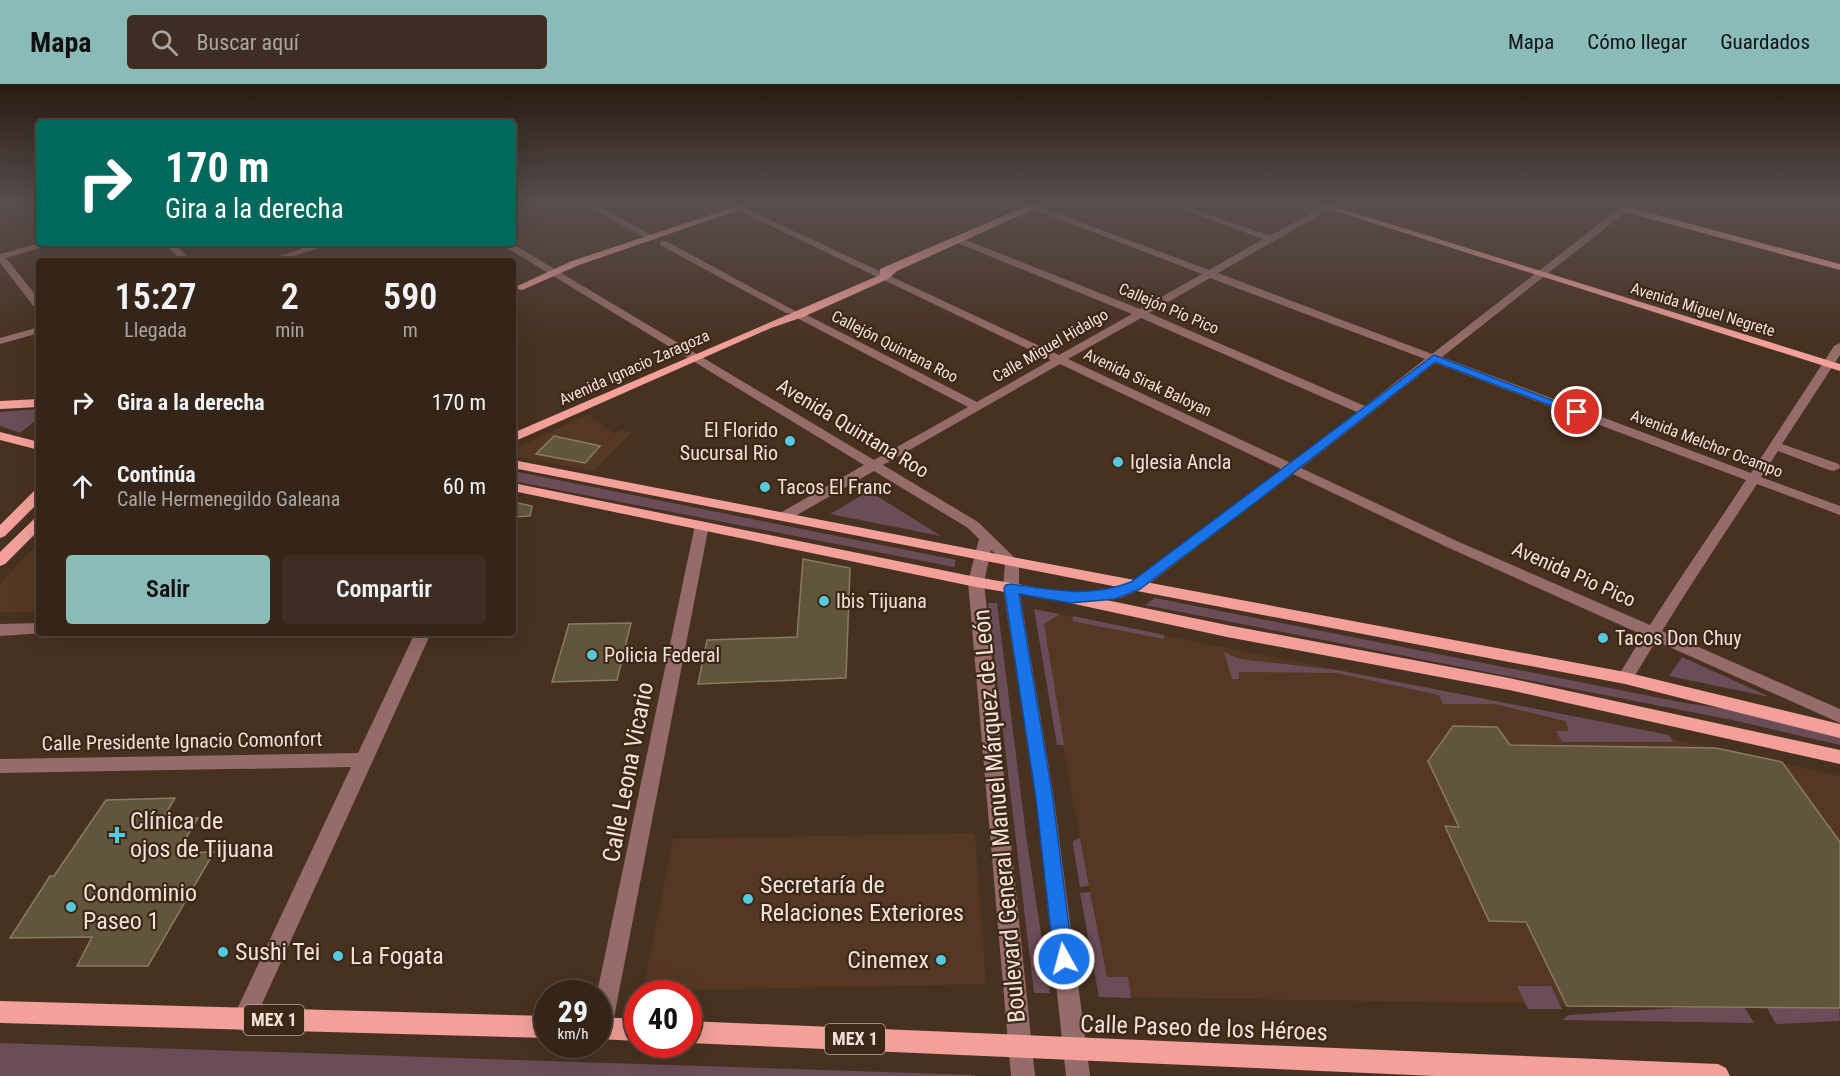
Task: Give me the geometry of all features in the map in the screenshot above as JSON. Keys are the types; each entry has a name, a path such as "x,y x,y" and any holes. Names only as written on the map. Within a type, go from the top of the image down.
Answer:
{"main road":[{"path":"516,289 551,272 612,250"},
{"path":"516,289 562,279 643,250"},
{"name":"Avenida Ignacio Zaragoza","path":"516,437 696,359 935,250"},
{"name":"Avenida Miguel Negrete","path":"1467,250 1833,366"},
{"path":"1781,250 1840,267"},
{"path":"0,405 36,403"},
{"path":"0,436 36,445"},
{"path":"516,465 1012,562 1625,678 1840,731"},
{"path":"516,488 976,582 1070,598 1227,631 1509,684 1840,757"},
{"path":"0,533 36,497"},
{"path":"0,561 36,525"},
{"path":"1070,598 1115,594 1136,585"},
{"name":"MEX 1","path":"0,1012 534,1027"},
{"name":"Calle Paseo de los Héroes","path":"702,1033 1718,1076"}],"street":[{"path":"25,250 0,257 36,302"},
{"path":"279,258 305,250"},
{"name":"Avenida Quintana Roo","path":"516,250 973,525 1012,562"},
{"name":"Callejón Quintana Roo","path":"677,250 976,406"},
{"name":"Avenida Sirak Baloyan","path":"833,250 1293,468"},
{"name":"Callejón Pío Pico","path":"984,250 1140,313 1366,411"},
{"name":"Avenida Melchor Ocampo","path":"1148,250 1840,511"},
{"name":"Calle Miguel Hidalgo","path":"784,516 1250,250"},
{"path":"1136,585 1293,468 1571,250"},
{"path":"0,341 36,331"},
{"path":"1625,678 1753,478 1833,366 1840,346"},
{"path":"1775,446 1834,467"},
{"name":"Avenida Pio Pico","path":"1293,468 1454,545 1840,716"},
{"name":"Calle Leona Vicario","path":"610,980 702,525"},
{"path":"981,556 987,537"},
{"name":"Boulevard General Manuel Márquez de León","path":"981,556 976,582 1023,1076"},
{"name":"Boulevard General Manuel Márquez de León","path":"1012,562 1011,588 1045,799 1078,1076"},
{"path":"0,630 36,629"},
{"path":"243,1020 422,636"},
{"name":"Calle Presidente Ignacio Comonfort","path":"0,766 365,760"}],"shaded area":[{"path":"36,409 36,420 20,433 0,426 0,412"},
{"path":"587,415 615,434 621,430 632,432 593,471 516,457 516,448"},
{"path":"516,472 956,560 954,567 516,482"},
{"path":"869,491 941,536 830,514"},
{"path":"36,545 36,612 0,612 0,584"},
{"path":"1155,598 1685,703 1726,709 1840,737 1840,745 1732,720 1145,605"},
{"path":"988,603 997,603 1026,835 1050,993 1034,993"},
{"path":"1034,609 1060,614 1044,624 1064,745 1057,745"},
{"path":"1042,611 1555,713 1840,776 1840,1008 1110,997 1068,774"},
{"path":"1073,616 1164,635 1164,639 1072,621"},
{"path":"1224,652 1239,659 1337,670 1669,735 1673,742 1562,742 1556,731 1569,731 1565,721 1495,704 1443,704 1439,695 1336,673 1239,672 1239,679 1232,679"},
{"path":"1682,657 1770,697 1669,676"},
{"path":"975,833 986,984 702,990 702,980 645,980 673,839"},
{"path":"1080,838 1089,886 1080,887 1073,841"},
{"path":"1090,892 1107,977 1128,977 1131,998 1099,997 1080,893"},
{"path":"1517,986 1551,986 1562,1009 1528,1009"},
{"path":"1691,1007 1745,1008 1754,1023 1562,1020 1569,1015"},
{"path":"1767,1008 1839,1008 1840,1021 1776,1024"},
{"path":"0,1043 975,1075 975,1076 0,1076"}],"building":[{"path":"554,436 600,446 585,463 536,454"},
{"path":"516,503 532,506 530,516 516,517"},
{"name":"Ibis Tijuana","path":"803,559 850,568 846,678 698,684 707,640 797,637"},
{"name":"Policia Federal","path":"631,623 617,680 552,682 569,624"},
{"path":"1453,726 1497,727 1510,745 1716,748 1782,762 1840,842 1840,1008 1567,1006 1526,922 1489,921 1445,826 1459,827 1428,761"},
{"path":"175,798 163,818 198,818 177,853 214,852 148,966 77,966 92,937 10,938 50,876 54,876 106,800"}],"place":[{"name":"El Florido Sucursal Rio","path":"790,441"},
{"name":"Iglesia Ancla","path":"1118,462"},
{"name":"Tacos El Franc","path":"765,487"},
{"name":"Ibis Tijuana","path":"824,601"},
{"name":"Tacos Don Chuy","path":"1603,638"},
{"name":"Policia Federal","path":"592,655"},
{"name":"Clínica de ojos de Tijuana","path":"117,835"},
{"name":"Secretaría de Relaciones Exteriores","path":"748,899"},
{"name":"Condominio Paseo 1","path":"71,907"},
{"name":"Sushi Tei","path":"223,952"},
{"name":"La Fogata","path":"338,956"},
{"name":"Cinemex","path":"941,960"}],"route":[{"path":"1064,959 1045,799 1011,588 1070,598 1100,597 1115,594 1136,585 1251,500 1434,358 1577,412"}]}
